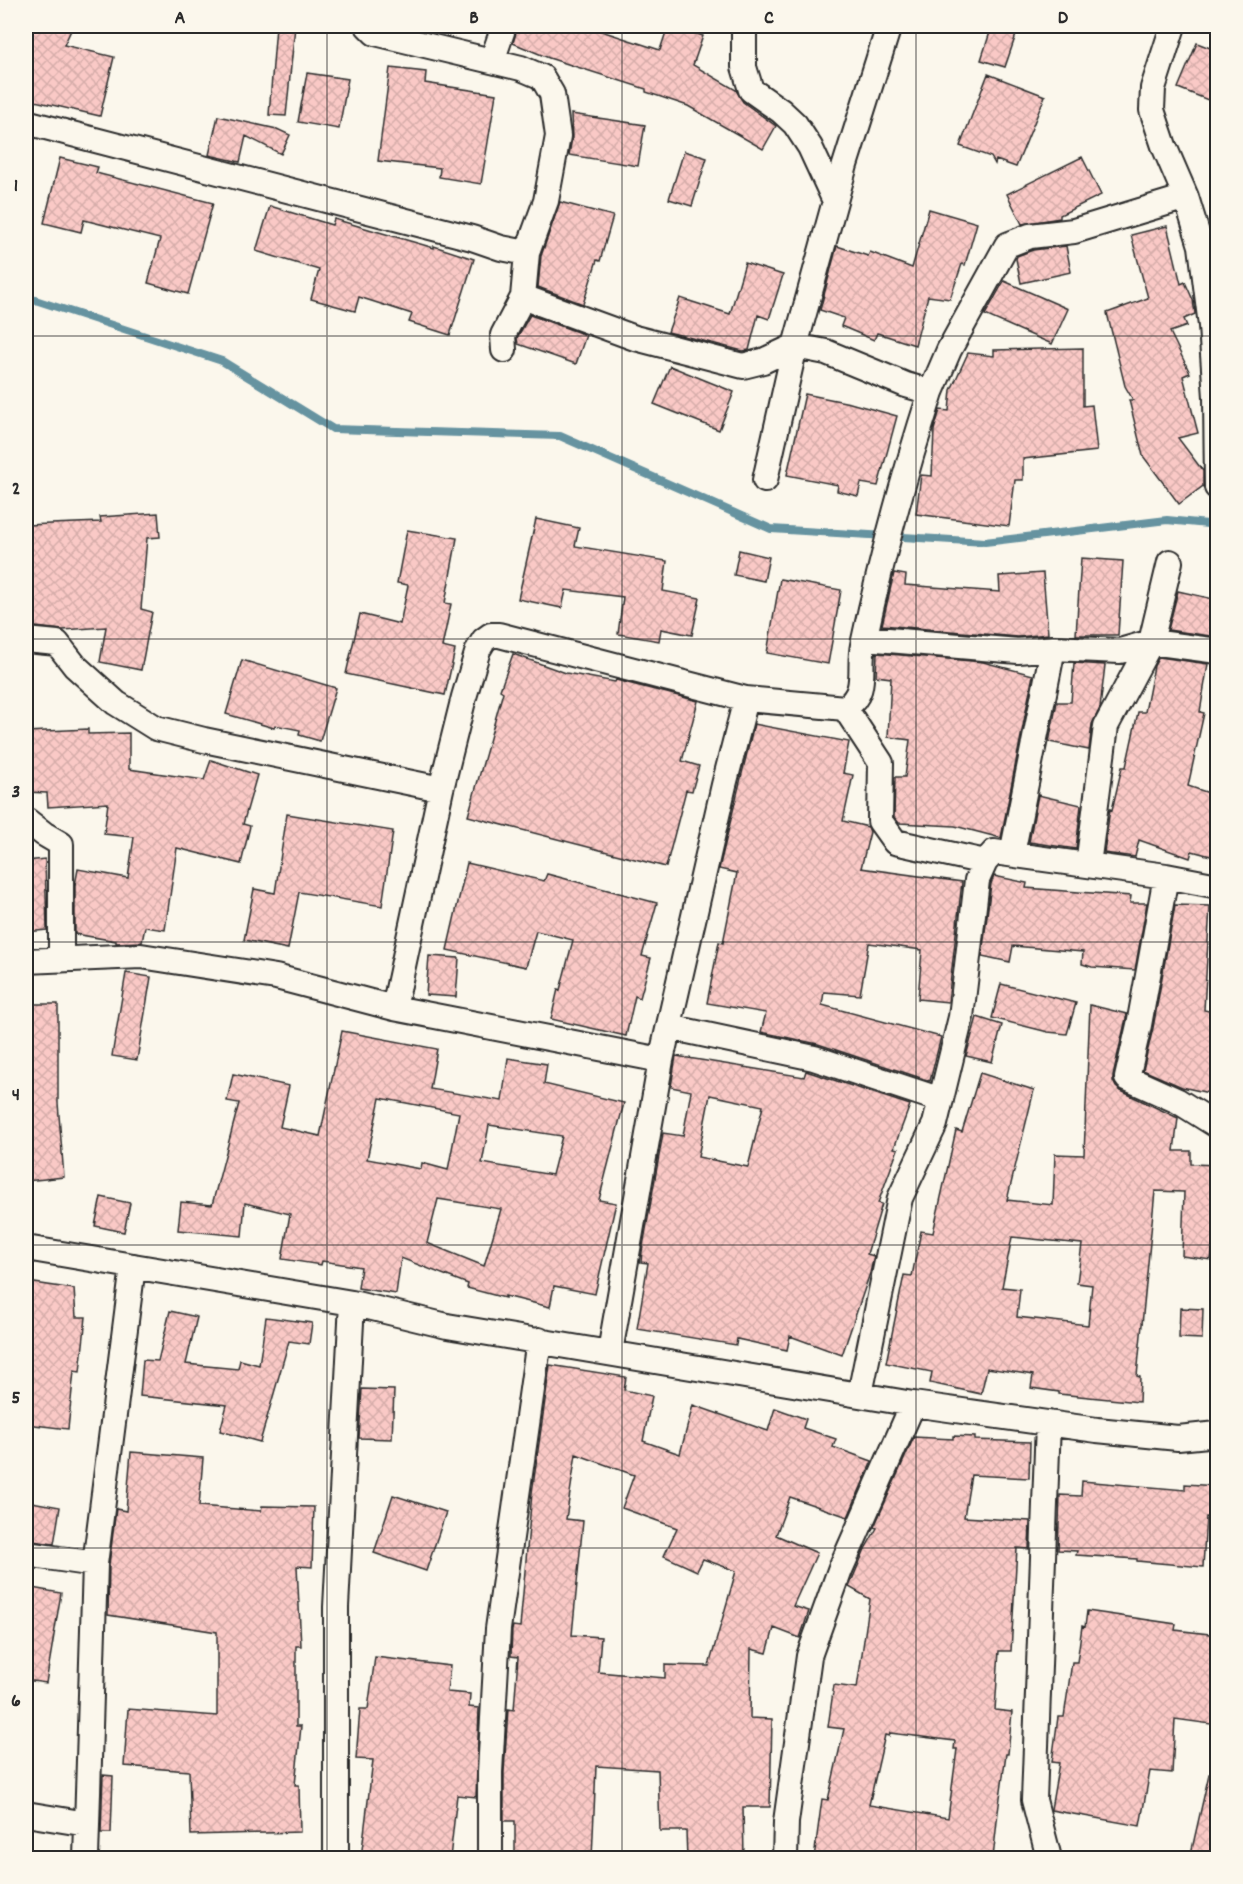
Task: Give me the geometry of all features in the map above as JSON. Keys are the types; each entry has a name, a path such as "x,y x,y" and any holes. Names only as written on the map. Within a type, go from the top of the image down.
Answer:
{"street":[{"path":"368,26 375,33 521,68 542,77 552,94 558,136 546,201 527,253 523,297 503,335 504,350"},
{"path":"492,61 504,26"},
{"path":"742,26 744,29 744,67 751,90 795,124 810,147 835,201"},
{"path":"765,480 795,346 835,201 889,26"},
{"path":"1173,26 1153,88 1152,110 1211,269 1217,487"},
{"path":"26,122 527,253"},
{"path":"394,1008 441,789 464,697 478,650 484,640 490,636 499,635 746,699 845,708 855,701 861,687 862,648 906,468 930,392 1007,245 1030,236 1074,231 1186,197"},
{"path":"523,297 634,338 743,366 763,361 795,346 826,352 906,385 930,392"},
{"path":"1088,865 1106,726 1151,642 1170,562"},
{"path":"865,638 1018,651 1053,648 1120,651 1151,642 1218,651"},
{"path":"26,640 57,643 75,666 116,703 156,728 441,789"},
{"path":"1012,854 1053,648"},
{"path":"610,1352 661,1060 746,699"},
{"path":"845,708 880,764 880,822 894,842 985,862"},
{"path":"26,820 62,844 61,960"},
{"path":"860,1394 900,1198 935,1124 961,1017 976,880 985,862 994,852 1166,876 1218,886"},
{"path":"1166,876 1127,1078 1178,1101 1218,1126"},
{"path":"26,961 141,956 276,976 394,1008 661,1060"},
{"path":"669,1027 814,1058 940,1100"},
{"path":"26,1248 352,1303 447,1326 913,1404 1097,1430 1178,1438 1218,1434"},
{"path":"86,1858 95,1564 133,1266"},
{"path":"336,1858 336,1607 352,1303"},
{"path":"490,1858 490,1772 498,1629 539,1340"},
{"path":"785,1858 786,1822 809,1656 840,1570 913,1404"},
{"path":"1048,1423 1034,1800 1049,1858"},
{"path":"26,1554 95,1564"},
{"path":"26,1814 87,1824"}],"building":[{"path":"31,26 73,26 64,45 114,57 100,116 26,99 26,38"},
{"path":"276,26 295,26 286,116 269,115"},
{"path":"518,26 586,26 660,50 668,26 703,36 693,65 736,90 743,102 776,126 763,149 688,106 646,92 646,89 549,58 513,43"},
{"path":"992,26 1019,26 1005,67 981,60"},
{"path":"1197,43 1218,51 1218,104 1178,88"},
{"path":"390,68 426,72 425,83 496,94 481,184 439,177 440,168 378,161"},
{"path":"307,73 348,79 339,129 298,122"},
{"path":"988,74 1045,96 1016,167 996,160 995,164 991,157 960,146"},
{"path":"571,114 645,125 638,166 569,155 572,138"},
{"path":"218,116 277,129 290,135 281,154 246,136 240,162 209,155"},
{"path":"684,151 707,158 692,206 669,199"},
{"path":"1082,157 1101,195 1060,215 1060,218 1022,224 1007,194"},
{"path":"60,158 98,167 96,173 213,203 188,294 148,283 160,239 84,220 81,232 44,223"},
{"path":"560,202 613,216 600,261 597,260 583,304 538,287 541,256"},
{"path":"270,206 332,225 334,219 474,259 450,335 409,322 412,314 359,297 355,311 311,299 319,270 256,251"},
{"path":"929,209 977,223 965,265 962,264 950,299 928,296 915,345 877,333 874,340 841,326 844,318 820,310 837,246 868,256 870,252 912,268"},
{"path":"1167,226 1181,284 1185,282 1193,300 1195,314 1184,319 1187,326 1170,332 1190,373 1183,376 1198,433 1178,438 1203,471 1203,486 1179,504 1143,456 1129,400 1133,400 1125,386 1107,313 1148,298 1131,235"},
{"path":"1066,246 1071,272 1021,283 1017,256 1033,250"},
{"path":"745,263 783,275 769,319 758,315 749,350 743,351 668,332 680,298 730,314"},
{"path":"1004,281 1068,309 1052,344 985,315"},
{"path":"530,315 586,335 576,364 518,344 517,338"},
{"path":"1083,348 1083,406 1092,405 1097,451 1023,459 1023,480 1015,480 1009,526 916,514 921,475 932,476 934,430 940,410 949,411 951,390 968,353 994,356 994,350"},
{"path":"670,366 734,392 719,430 654,404"},
{"path":"805,394 897,416 878,486 861,483 858,496 837,491 838,485 787,475"},
{"path":"158,513 160,537 147,538 141,609 152,612 141,670 100,662 106,627 63,630 26,626 26,525 101,522 100,517"},
{"path":"536,519 579,528 575,546 667,561 663,591 700,598 692,635 661,629 659,641 618,634 623,597 566,590 562,608 518,599"},
{"path":"407,530 457,538 445,603 451,604 442,647 455,650 445,695 346,674 360,614 400,624 408,585 397,583"},
{"path":"739,550 769,557 764,581 734,575"},
{"path":"1081,558 1123,561 1118,635 1076,635"},
{"path":"894,573 906,575 905,585 1000,592 999,576 1043,573 1048,634 1018,637 882,625"},
{"path":"780,579 841,590 828,664 767,653"},
{"path":"1178,591 1218,600 1218,637 1168,630"},
{"path":"877,653 983,662 1033,675 1001,838 955,826 899,823 894,817 895,777 905,777 910,740 888,737 891,678 876,676"},
{"path":"513,654 566,673 615,682 616,680 698,701 682,761 699,766 692,791 686,790 666,867 468,816 503,692 500,690"},
{"path":"1159,657 1208,664 1200,712 1204,713 1188,786 1218,796 1218,858 1192,851 1190,858 1139,840 1135,857 1104,853 1110,809 1112,810 1122,767 1126,767 1138,712 1145,712 1154,666"},
{"path":"242,660 336,688 320,741 299,735 300,730 275,725 274,728 226,714"},
{"path":"1074,663 1105,665 1100,708 1092,724 1089,750 1049,742 1057,702 1071,702"},
{"path":"754,724 849,742 843,773 853,775 843,821 868,827 870,832 861,868 962,882 948,1002 918,999 922,950 869,943 860,995 824,992 822,1005 941,1037 930,1081 818,1044 761,1032 766,1013 707,1003 719,942 723,943 737,873 719,869"},
{"path":"88,729 88,734 129,733 129,769 204,780 211,760 257,775 243,824 250,826 241,864 177,848 165,930 145,927 142,942 116,943 116,941 75,934 75,885 78,869 128,878 134,837 104,834 108,803 48,807 47,793 26,792 26,732"},
{"path":"1038,795 1081,805 1076,849 1029,842"},
{"path":"287,814 393,831 382,906 299,892 288,949 244,940 254,889 275,893"},
{"path":"45,859 47,930 26,932 26,861"},
{"path":"467,863 544,881 547,874 657,903 642,956 651,958 640,998 635,996 626,1036 551,1019 573,940 536,931 526,967 447,950"},
{"path":"994,876 1027,883 1026,888 1131,896 1130,903 1147,903 1135,970 1092,967 1082,964 1083,952 1013,946 1010,962 982,956"},
{"path":"1175,905 1210,906 1204,1010 1218,1013 1218,1095 1182,1087 1143,1070 1153,1028"},
{"path":"429,956 459,958 456,997 426,995"},
{"path":"126,973 151,977 137,1060 112,1056"},
{"path":"1001,984 1076,1003 1067,1034 1048,1032 992,1018"},
{"path":"26,1004 58,1004 58,1103 64,1177 26,1181"},
{"path":"1090,1005 1127,1014 1113,1075 1116,1087 1178,1118 1174,1151 1191,1151 1191,1164 1218,1165 1218,1242 1213,1242 1211,1260 1182,1256 1184,1192 1155,1191 1137,1376 1140,1377 1139,1402 1059,1394 1059,1392 1031,1388 1033,1375 987,1368 981,1394 930,1383 932,1372 886,1363 904,1275 912,1276 921,1231 933,1233 956,1130 962,1132 980,1073 1034,1090 1007,1200 1053,1205 1055,1154 1084,1155","holes":["1012,1237 1082,1244 1077,1283 1092,1285 1088,1325 1017,1317 1020,1289 1002,1287"]},
{"path":"977,1017 1002,1025 992,1062 966,1056"},
{"path":"342,1031 437,1049 430,1089 502,1101 508,1058 547,1064 544,1084 624,1103 599,1200 616,1203 595,1294 554,1286 550,1307 467,1288 468,1284 401,1258 396,1294 358,1288 361,1267 322,1261 321,1265 282,1259 290,1214 245,1203 242,1236 178,1230 181,1202 212,1205 239,1103 227,1101 233,1074 289,1086 280,1127 320,1136","holes":["380,1098 459,1113 448,1170 422,1163 421,1169 367,1159","489,1125 562,1136 552,1175 482,1163","438,1199 501,1209 484,1266 427,1243"]},
{"path":"676,1056 804,1077 806,1071 910,1105 894,1148 898,1149 878,1203 882,1204 867,1254 874,1256 870,1273 842,1355 790,1336 787,1350 737,1339 736,1345 637,1329 648,1263 641,1262 642,1252 663,1133 683,1136 691,1091 671,1087","holes":["710,1095 763,1106 748,1167 698,1157"]},
{"path":"101,1197 130,1203 124,1232 95,1226"},
{"path":"28,1282 74,1289 76,1317 86,1317 80,1372 74,1371 68,1429 26,1424 26,1291"},
{"path":"1180,1308 1203,1309 1202,1339 1179,1338"},
{"path":"170,1311 197,1317 186,1364 238,1369 240,1360 259,1365 266,1317 312,1323 309,1344 289,1341 260,1442 220,1431 227,1405 140,1396 143,1360 158,1361"},
{"path":"550,1365 626,1377 624,1390 652,1396 643,1441 680,1454 693,1405 768,1431 775,1408 806,1419 803,1428 836,1439 833,1447 872,1461 848,1517 790,1497 776,1535 817,1553 793,1606 809,1611 800,1638 774,1628 767,1653 751,1649 750,1718 772,1719 770,1807 743,1807 744,1858 687,1858 686,1831 660,1831 658,1770 596,1766 592,1858 515,1858 515,1821 504,1821 504,1772 508,1709 514,1710 518,1657 511,1656 512,1630 513,1626 520,1627 532,1493","holes":["576,1454 634,1475 622,1508 677,1528 664,1556 697,1571 703,1559 736,1571 709,1666 665,1665 665,1678 598,1672 601,1637 572,1635 583,1521 566,1519"]},
{"path":"362,1389 394,1390 392,1439 359,1438"},
{"path":"953,1436 975,1437 975,1440 1030,1442 1029,1478 971,1475 964,1517 1030,1521 1029,1549 1017,1548 1011,1651 999,1651 995,1710 1012,1712 993,1858 814,1858 822,1799 828,1800 844,1729 828,1727 834,1685 857,1688 870,1599 849,1587 865,1549 877,1528 874,1527 914,1437 953,1439","holes":["890,1733 955,1741 954,1749 957,1749 948,1818 869,1805 885,1735 889,1736"]},
{"path":"131,1452 203,1458 199,1506 261,1511 262,1506 314,1507 312,1567 297,1566 301,1646 296,1646 296,1726 301,1726 295,1785 299,1785 300,1832 191,1835 189,1771 124,1766 128,1709 217,1716 217,1632 108,1615 109,1565 116,1509 126,1511"},
{"path":"1082,1481 1185,1490 1185,1484 1218,1486 1218,1518 1206,1517 1203,1567 1076,1555 1077,1551 1058,1550 1060,1495 1081,1496"},
{"path":"393,1495 446,1512 426,1571 374,1553"},
{"path":"26,1501 60,1507 54,1544 26,1540"},
{"path":"26,1587 61,1593 46,1683 26,1680"},
{"path":"1087,1611 1176,1624 1175,1630 1218,1635 1218,1725 1175,1719 1172,1773 1150,1771 1140,1826 1051,1810 1059,1763 1052,1762 1058,1717 1064,1717 1072,1662 1077,1662 1082,1626 1085,1627"},
{"path":"375,1657 450,1666 447,1692 470,1694 469,1707 479,1708 476,1797 457,1795 450,1858 361,1858 373,1760 356,1759 360,1709 368,1709"},
{"path":"1209,1774 1218,1775 1218,1858 1190,1858"},
{"path":"103,1775 113,1776 111,1833 101,1833"}],"waterway":[{"path":"26,297 222,361 333,429 560,436 771,529 985,542 1167,520 1218,525"}]}
